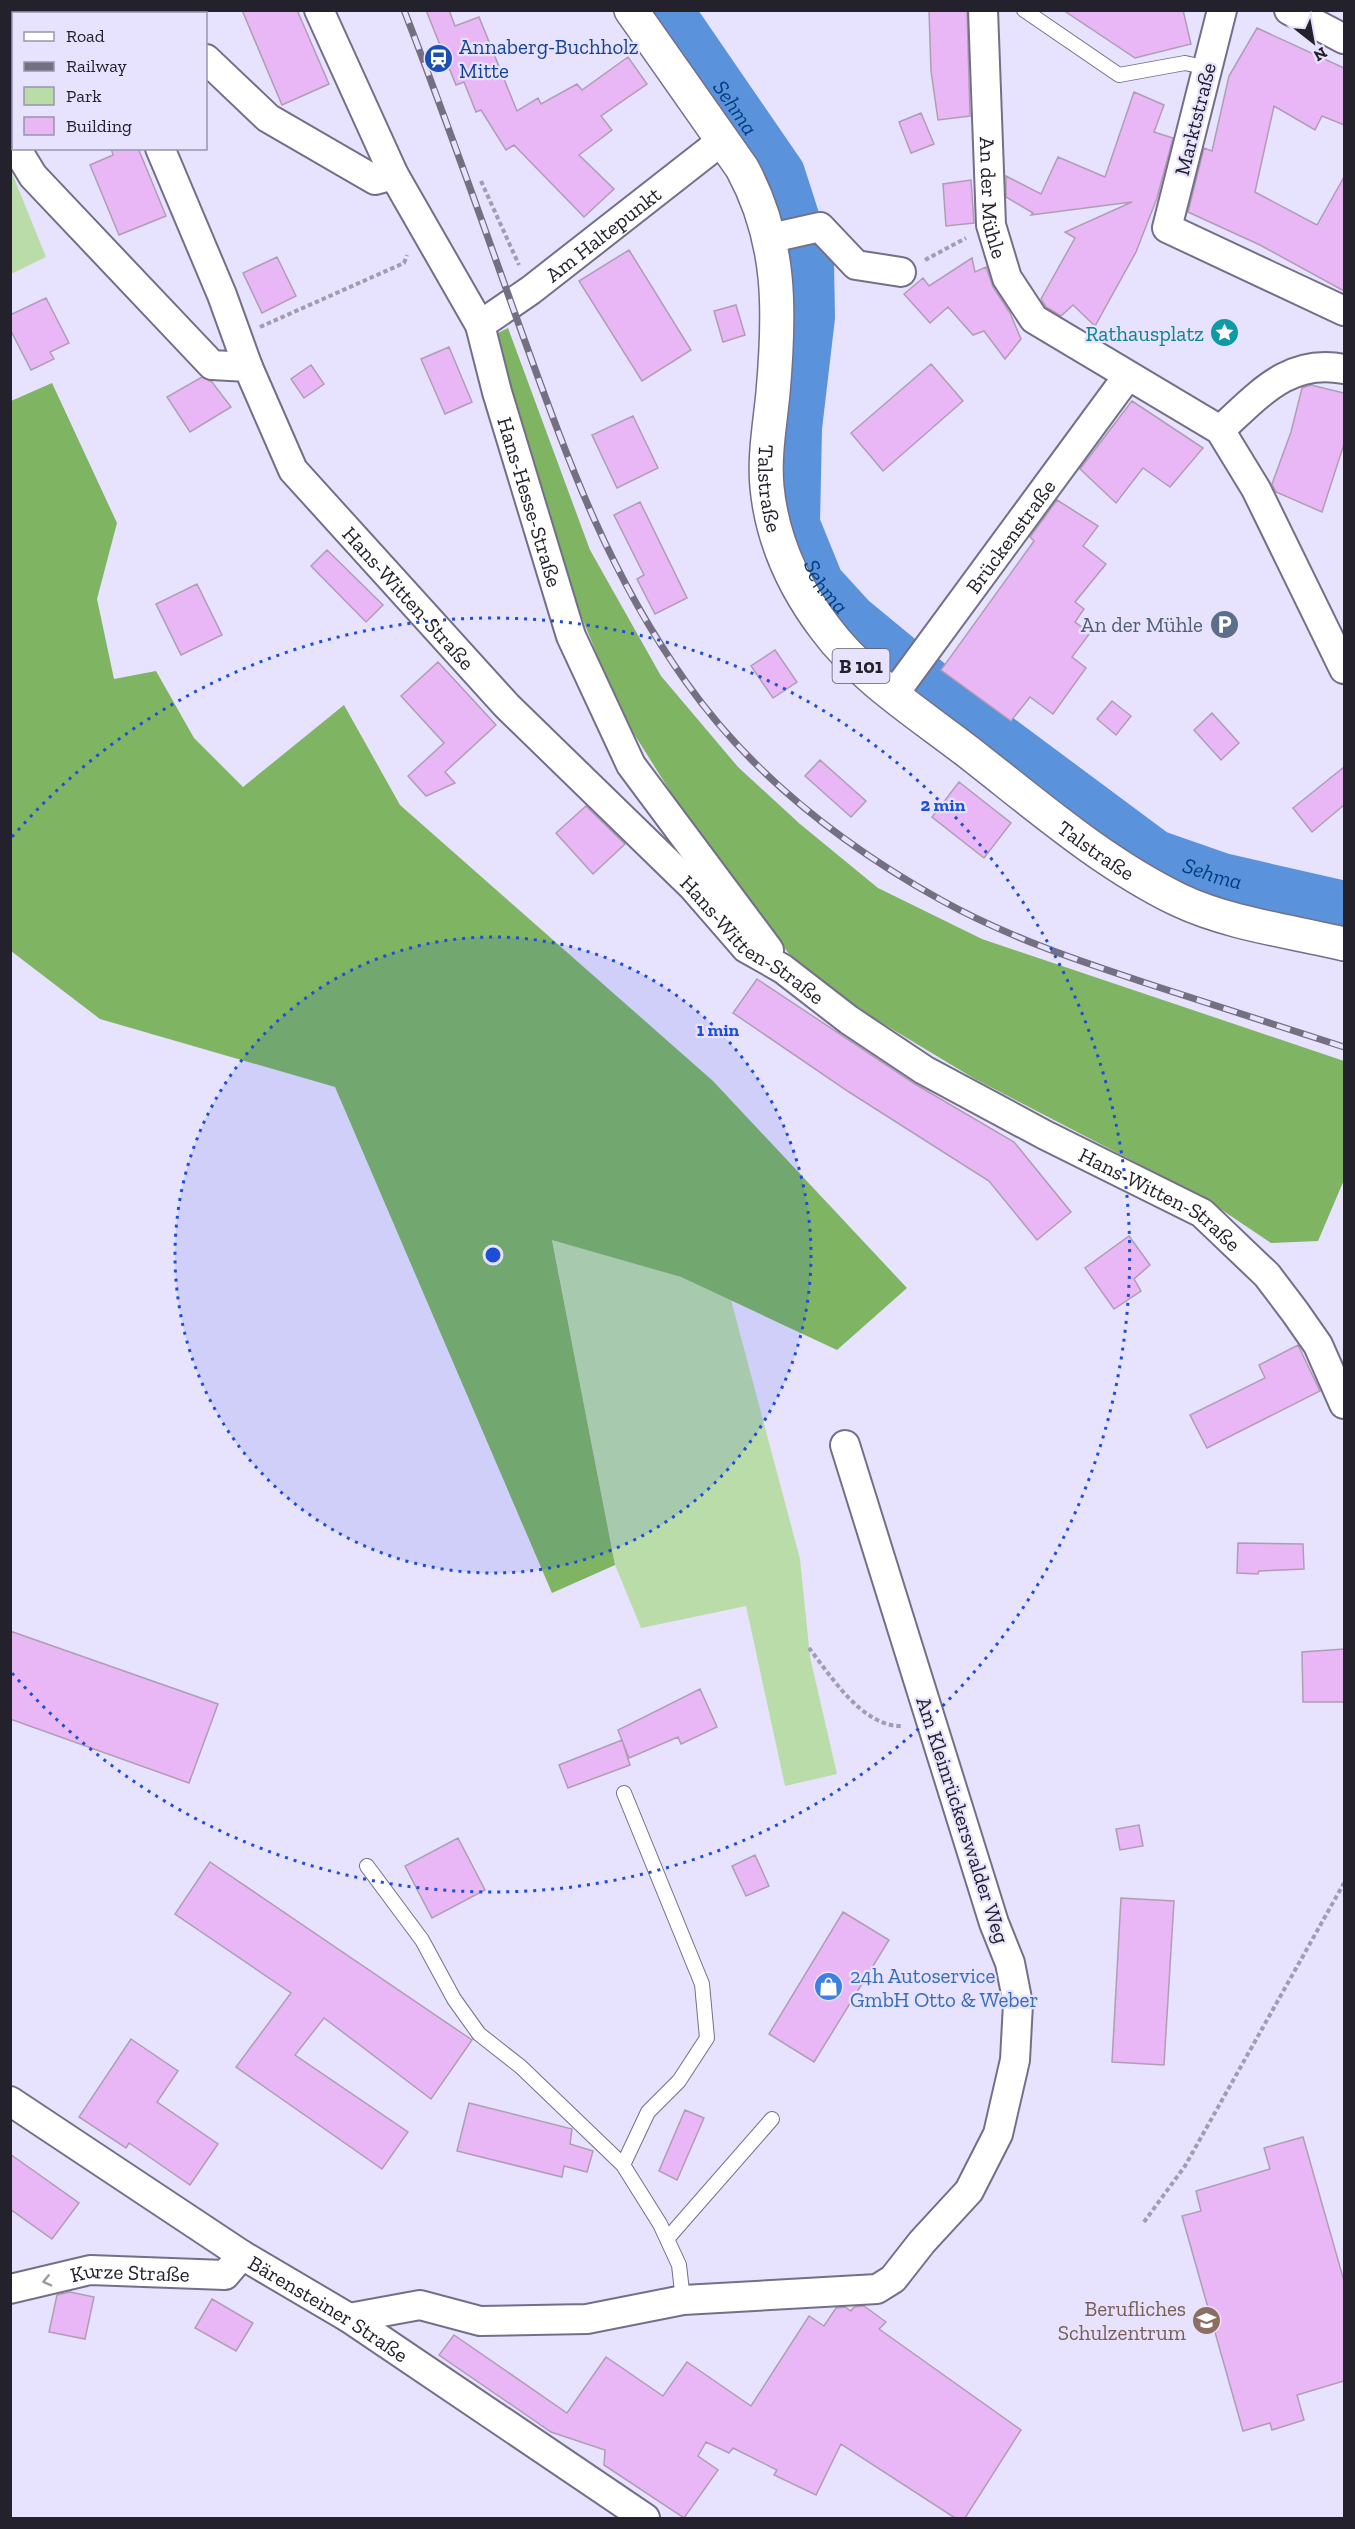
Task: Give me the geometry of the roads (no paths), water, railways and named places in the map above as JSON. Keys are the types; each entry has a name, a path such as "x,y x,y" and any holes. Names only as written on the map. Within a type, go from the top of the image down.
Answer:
{"main road":[{"name":"Talstraße","path":"631,10 724,139 779,236 777,345 766,459 767,488 775,529 797,585 826,630 862,668 900,687 1078,837 1180,900 1231,918 1344,944"}],"street":[{"name":"Hans-Hesse-Straße","path":"319,10 394,175 480,325 497,392 571,636 631,765 783,969"},
{"name":"An der Mühle","path":"983,10 990,225 1007,278 1034,320 1220,430 1256,489 1344,669"},
{"name":"Marktstraße","path":"1222,10 1167,228 1344,311"},
{"path":"1289,10 1344,39"},
{"path":"207,60 268,118 375,180 394,175"},
{"name":"Am Haltepunkt","path":"480,325 531,290 724,139"},
{"path":"17,150 33,176 212,365 248,368"},
{"name":"Hans-Witten-Straße","path":"161,150 238,337 248,368 293,470 507,706 693,887 746,948 783,969 849,1020 924,1070 1045,1135 1202,1213 1267,1275 1288,1303 1318,1345 1344,1404"},
{"path":"779,236 820,227 856,265 901,272"},
{"path":"1220,430 1264,388 1295,372 1326,366 1344,369"},
{"name":"Brückenstraße","path":"900,687 1127,377"},
{"name":"Am Kleinrückerswalder Weg","path":"349,2318 420,2305 480,2322 586,2319 683,2300 877,2289 893,2279 922,2242 969,2191 998,2134 1015,2060 1018,2004 1010,1963 994,1923 844,1445"},
{"name":"Bärensteiner Straße","path":"10,2101 242,2255 349,2318 645,2518"},
{"name":"Kurze Straße","path":"10,2289 90,2270 225,2275 242,2255"}],"lane":[{"path":"1024,10 1119,75 1185,63 1208,68"},
{"path":"623,2165 648,2112 679,2081 707,2038 702,1984 624,1793"},
{"path":"367,1866 422,1940 454,1999 479,2034 521,2067 623,2165 667,2239 679,2265 683,2300"},
{"path":"667,2239 772,2119"}],"waterway":[{"name":"Sehma","path":"669,10 781,173 810,263 811,317 798,428 796,524 820,583 852,618 973,718 1156,854 1222,877 1344,905"}],"railway":[{"path":"404,10 556,427 592,515 658,641 712,716 740,747 801,805 835,832 905,879 967,914 1075,959 1344,1047"}],"place":[{"name":"Annaberg-Buchholz Mitte","path":"438,58"},
{"name":"Rathausplatz","path":"1225,333"},
{"name":"An der Mühle","path":"1224,624"},
{"name":"24h Autoservice GmbH Otto & Weber","path":"829,1987"},
{"name":"Berufliches Schulzentrum","path":"1207,2320"}]}
